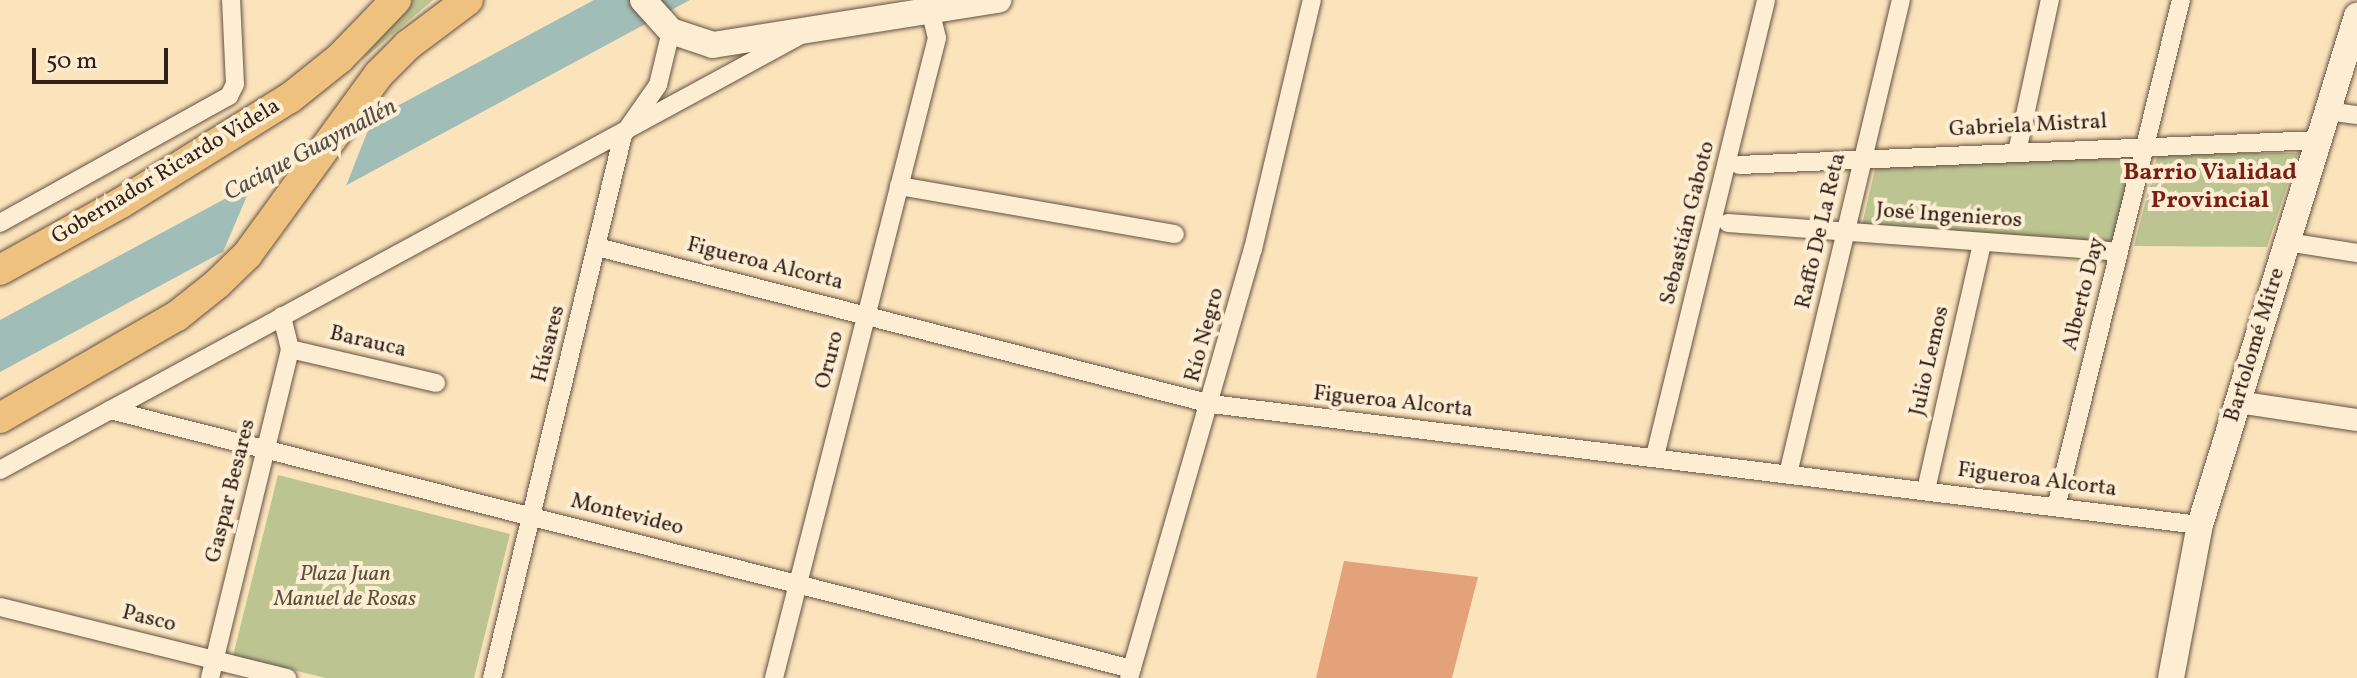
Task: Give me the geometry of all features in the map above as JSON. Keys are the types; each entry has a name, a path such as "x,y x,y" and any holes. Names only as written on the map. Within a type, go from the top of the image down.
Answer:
{"highway":[{"name":"Gobernador Ricardo Videla","path":"0,270 121,203 290,98 340,58 396,0"},
{"path":"0,418 177,316 247,255 353,106 408,45 468,0"}],"main road":[{"path":"656,12 699,43 729,45 817,26 998,0"},
{"name":"Bartolomé Mitre","path":"2171,678 2200,525 2357,16"}],"street":[{"path":"0,223 212,109 235,84 231,0"},
{"name":"Río Negro","path":"1130,674 1211,404 1312,0"},
{"name":"Sebastián Gaboto","path":"1655,456 1766,0"},
{"name":"Raffo De La Reta","path":"1788,474 1901,0"},
{"path":"2017,152 2050,0"},
{"name":"Alberto Day","path":"2056,507 2181,0"},
{"name":"Oruro","path":"774,678 937,38 930,9"},
{"name":"Húsares","path":"492,678 623,135 658,85 656,12"},
{"path":"0,470 623,135 817,26"},
{"path":"2328,111 2357,115"},
{"name":"Gabriela Mistral","path":"1739,165 1863,157 2319,140"},
{"path":"899,186 1175,234"},
{"name":"José Ingenieros","path":"1728,223 2119,252"},
{"path":"2287,242 2357,253"},
{"name":"Julio Lemos","path":"1926,490 1982,243"},
{"name":"Figueroa Alcorta","path":"597,247 1211,404 2200,525"},
{"name":"Gaspar Besares","path":"212,669 290,349 282,316"},
{"name":"Barauca","path":"290,349 436,383"},
{"path":"2238,402 2357,420"},
{"name":"Montevideo","path":"110,410 798,582 1130,674"},
{"name":"Pasco","path":"0,607 212,669 287,678"}],"green space":[{"path":"408,0 433,0 362,60"},
{"path":"2158,153 2298,153 2267,247 2134,246"},
{"path":"2142,154 2118,245 1862,225 1876,165"},
{"name":"Plaza Juan Manuel de Rosas","path":"278,475 510,534 474,678 326,678 233,656"}],"water":[{"path":"594,0 690,0 0,372 0,320"}],"pier":[{"path":"372,120 346,186 223,252 252,184"}],"building":[{"path":"1344,561 1478,577 1452,678 1316,678"}],"district":[{"name":"Barrio Vialidad Provincial","path":"2210,188"}],"water label":[{"name":"Cacique Guaymallén","path":"311,151"}]}
